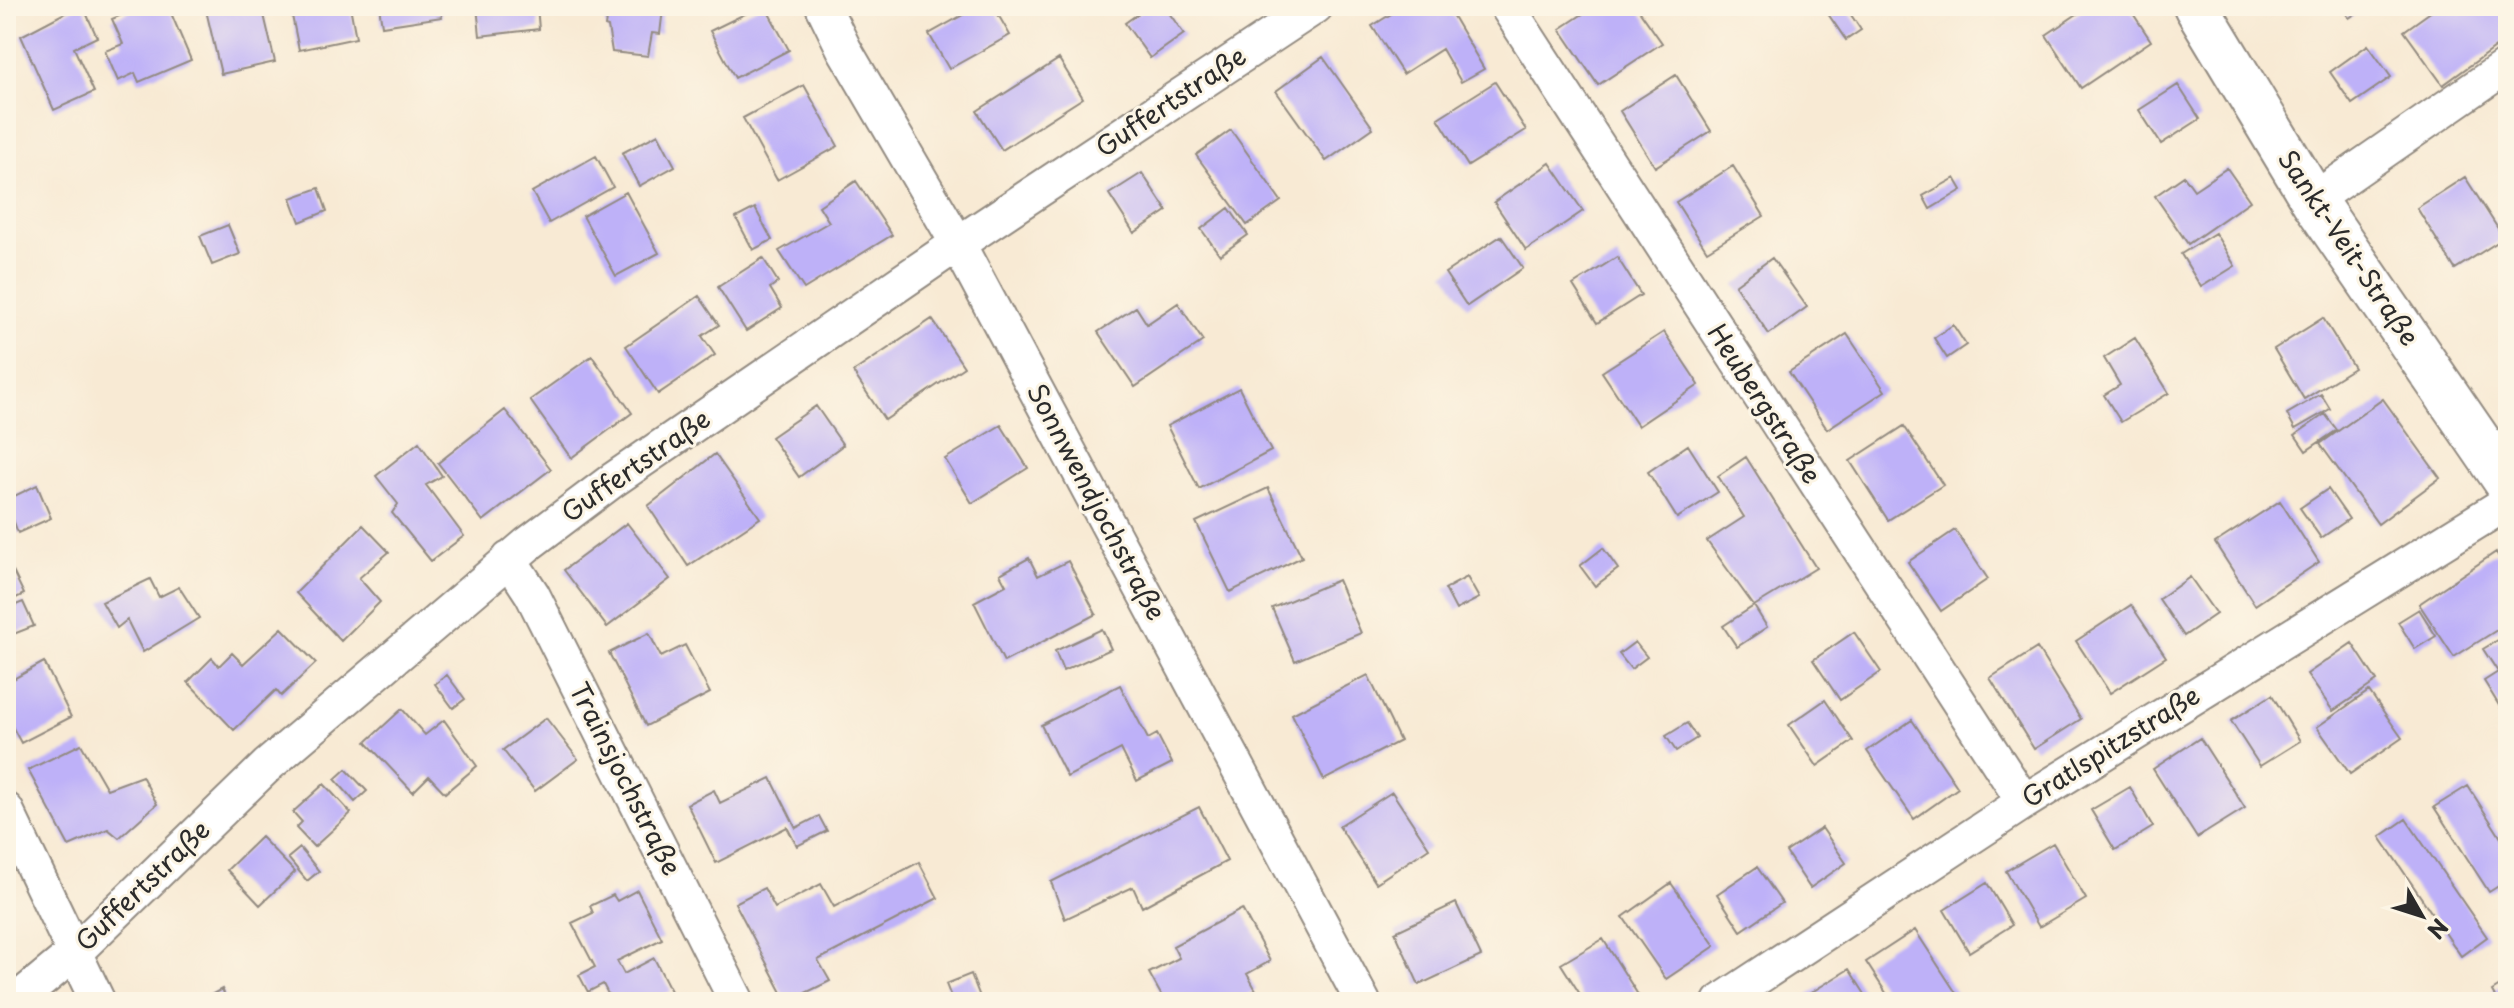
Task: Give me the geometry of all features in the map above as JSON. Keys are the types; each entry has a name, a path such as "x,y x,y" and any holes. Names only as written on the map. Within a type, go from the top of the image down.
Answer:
{"street":[{"name":"Sonnwendjochstraße","path":"823,6 844,49 958,244 1363,1002"},
{"name":"Guffertstraße","path":"15,1002 73,954 268,765 509,559 613,480 958,244 1316,6"},
{"name":"Heubergstraße","path":"1507,6 2024,802"},
{"name":"Sankt-Veit-Straße","path":"2196,6 2313,200 2508,484"},
{"path":"2313,200 2508,65"},
{"name":"Gratlspitzstraße","path":"1720,1002 2024,802 2508,502"},
{"name":"Trainsjochstraße","path":"509,559 532,594 737,1002"},
{"path":"6,810 98,1002"}],"building":[{"path":"83,6 97,37 74,48 94,92 54,110 21,36"},
{"path":"142,6 168,6 191,60 139,82 135,73 118,81 105,51 123,44 112,19"},
{"path":"205,6 262,6 275,62 221,74"},
{"path":"290,6 350,6 356,38 299,50"},
{"path":"379,6 440,6 442,17 382,26"},
{"path":"477,6 537,6 539,29 480,36"},
{"path":"608,6 663,9 660,34 652,33 648,56 612,52 608,27 605,26"},
{"path":"765,6 789,50 735,78 710,31"},
{"path":"979,6 993,6 1010,35 949,69 929,34"},
{"path":"1149,6 1164,6 1184,34 1150,58 1125,23"},
{"path":"1404,6 1447,6 1484,69 1461,82 1442,49 1403,74 1372,26"},
{"path":"1595,6 1636,6 1662,43 1598,85 1560,29"},
{"path":"1834,6 1845,6 1861,30 1846,40 1826,11"},
{"path":"2089,6 2128,6 2151,41 2081,88 2046,35"},
{"path":"2341,6 2367,6 2349,18"},
{"path":"2439,6 2496,6 2508,22 2508,38 2443,85 2404,31"},
{"path":"2368,45 2391,77 2352,104 2330,72"},
{"path":"1323,57 1373,128 1326,161 1276,91"},
{"path":"1059,59 1083,98 1002,150 977,111"},
{"path":"1676,75 1711,131 1655,167 1620,111"},
{"path":"1495,82 1526,130 1468,166 1438,118"},
{"path":"804,85 838,146 777,180 743,118"},
{"path":"2178,85 2200,119 2161,144 2139,110"},
{"path":"1231,130 1281,201 1247,225 1196,155"},
{"path":"658,134 675,166 639,186 622,153"},
{"path":"596,156 613,187 549,223 532,192"},
{"path":"1550,163 1583,211 1526,250 1494,202"},
{"path":"1733,166 1764,216 1707,251 1676,202"},
{"path":"2227,168 2250,201 2188,244 2155,196 2184,176 2194,190"},
{"path":"1142,173 1167,211 1134,233 1109,194"},
{"path":"2465,177 2504,238 2455,269 2417,208"},
{"path":"1955,178 1962,190 1930,209 1923,196"},
{"path":"856,181 892,235 804,289 779,251 829,222 819,206"},
{"path":"319,188 327,211 300,222 291,198"},
{"path":"626,192 659,253 616,276 583,216"},
{"path":"755,208 772,240 753,250 736,218"},
{"path":"1229,208 1248,235 1220,255 1201,229"},
{"path":"228,225 240,254 212,265 200,236"},
{"path":"2215,233 2235,266 2201,287 2181,254"},
{"path":"1501,236 1523,268 1467,306 1445,273"},
{"path":"1617,257 1641,295 1597,323 1573,285"},
{"path":"763,258 778,282 770,288 782,308 746,331 718,287"},
{"path":"1772,258 1807,307 1769,334 1735,285"},
{"path":"699,296 719,325 702,336 715,355 658,394 626,346"},
{"path":"1178,303 1203,341 1135,387 1098,332 1136,307 1147,324"},
{"path":"2323,318 2354,368 2304,399 2274,349"},
{"path":"932,319 964,367 885,420 853,372"},
{"path":"1953,325 1966,345 1947,358 1934,338"},
{"path":"1664,332 1699,385 1638,426 1602,372"},
{"path":"1847,334 1885,391 1827,429 1789,372"},
{"path":"2135,338 2169,393 2121,422 2104,395 2120,385 2104,358"},
{"path":"592,356 632,413 571,458 530,400"},
{"path":"1239,388 1271,451 1199,489 1167,426"},
{"path":"2321,394 2330,409 2295,429 2287,414"},
{"path":"2383,399 2440,478 2378,524 2320,444"},
{"path":"816,406 843,445 799,477 771,437"},
{"path":"505,410 551,469 483,521 438,463"},
{"path":"2325,414 2337,430 2306,451 2295,435"},
{"path":"1001,425 1028,468 972,503 945,459"},
{"path":"1904,426 1943,485 1888,520 1850,461"},
{"path":"419,442 442,476 426,485 464,536 431,561 392,513 398,504 376,476"},
{"path":"1688,445 1718,492 1677,518 1648,472"},
{"path":"715,454 760,518 688,566 648,506"},
{"path":"1746,457 1816,568 1754,606 1707,541 1744,517 1718,476"},
{"path":"37,485 51,518 18,533 6,500"},
{"path":"1268,488 1302,557 1230,592 1196,522"},
{"path":"2328,489 2349,519 2321,538 2300,508"},
{"path":"2280,501 2319,562 2255,605 2215,543"},
{"path":"627,523 670,579 607,627 564,570"},
{"path":"363,525 389,552 359,578 380,602 341,641 296,593"},
{"path":"1955,530 1988,579 1941,611 1908,562"},
{"path":"1603,548 1618,569 1595,586 1580,566"},
{"path":"2496,552 2508,572 2508,623 2454,657 2419,604"},
{"path":"6,557 24,594 6,603"},
{"path":"1029,558 1038,576 1068,561 1096,614 1004,662 974,602 1006,585 1000,574"},
{"path":"1467,577 1479,598 1456,610 1445,589"},
{"path":"2190,577 2216,614 2184,636 2159,599"},
{"path":"150,579 159,597 179,587 199,618 143,652 127,620 117,628 102,602"},
{"path":"1338,580 1361,633 1295,661 1272,608"},
{"path":"23,602 34,626 6,637 6,609"},
{"path":"2131,605 2166,657 2110,693 2076,641"},
{"path":"1754,606 1767,627 1737,647 1723,626"},
{"path":"2419,609 2436,636 2415,649 2398,622"},
{"path":"282,628 316,663 281,696 276,690 234,730 188,682 212,658 219,666 232,653 243,664"},
{"path":"1102,629 1111,649 1063,671 1055,651"},
{"path":"1854,632 1881,672 1840,700 1813,660"},
{"path":"649,633 661,657 685,645 710,693 646,726 609,653"},
{"path":"2508,634 2508,720 2484,681 2498,672 2483,649"},
{"path":"1635,642 1647,657 1631,669 1619,654"},
{"path":"2352,643 2377,681 2333,711 2307,674"},
{"path":"2037,648 2081,719 2034,749 1990,678"},
{"path":"44,662 71,717 21,743 6,715 6,683"},
{"path":"447,675 465,699 453,708 435,684"},
{"path":"1368,675 1400,741 1324,780 1292,714"},
{"path":"1120,685 1148,739 1157,734 1172,763 1137,781 1121,749 1067,777 1041,725"},
{"path":"2369,691 2402,738 2350,774 2317,727"},
{"path":"2272,695 2300,741 2260,766 2231,721"},
{"path":"1825,700 1853,741 1817,766 1789,725"},
{"path":"402,709 425,735 444,720 477,766 445,793 429,776 413,792 366,742"},
{"path":"546,718 578,759 535,791 503,750"},
{"path":"1912,720 1958,788 1914,819 1867,751"},
{"path":"1687,723 1697,738 1676,751 1666,736"},
{"path":"2200,738 2245,808 2197,838 2153,769"},
{"path":"81,744 107,789 142,776 157,804 119,838 108,829 69,846 28,770"},
{"path":"346,769 367,791 355,802 335,779"},
{"path":"771,778 796,828 819,816 827,831 797,846 787,827 716,863 687,804 714,790 720,803"},
{"path":"324,784 351,813 314,847 296,828 302,822 293,812"},
{"path":"2468,786 2508,849 2508,880 2489,892 2434,807"},
{"path":"2130,787 2153,827 2115,850 2091,810"},
{"path":"1392,792 1429,848 1376,883 1339,826"},
{"path":"1199,807 1227,861 1142,907 1133,887 1065,919 1051,882"},
{"path":"2406,819 2487,937 2461,956 2380,837"},
{"path":"1822,828 1846,863 1810,888 1786,852"},
{"path":"261,837 295,872 260,905 227,870"},
{"path":"2053,843 2086,899 2039,927 2006,871"},
{"path":"300,848 319,871 307,881 288,858"},
{"path":"919,862 938,898 818,960 830,981 787,1002 735,903 764,888 775,908 821,884 834,907"},
{"path":"1757,867 1782,903 1741,931 1717,894"},
{"path":"1671,883 1715,946 1666,979 1623,917"},
{"path":"1987,883 2012,925 1969,952 1944,910"},
{"path":"637,890 662,939 617,961 624,974 654,958 671,991 659,997 662,1002 612,1002 603,984 588,992 579,975 595,967 572,923 593,913 590,906 613,895 617,901"},
{"path":"1456,903 1481,956 1419,985 1395,932"},
{"path":"1242,909 1270,961 1247,974 1256,990 1234,1002 1165,1002 1149,973 1179,958 1173,946"},
{"path":"1915,930 1956,993 1943,1002 1892,1002 1866,962"},
{"path":"1603,939 1640,998 1634,1002 1585,1002 1561,964"},
{"path":"1849,969 1870,1002 1796,1002"},
{"path":"971,974 982,1002 953,1002 946,984"},
{"path":"2508,981 2508,1002 2498,1002 2492,991"},
{"path":"222,989 228,1002 198,1002"}]}
